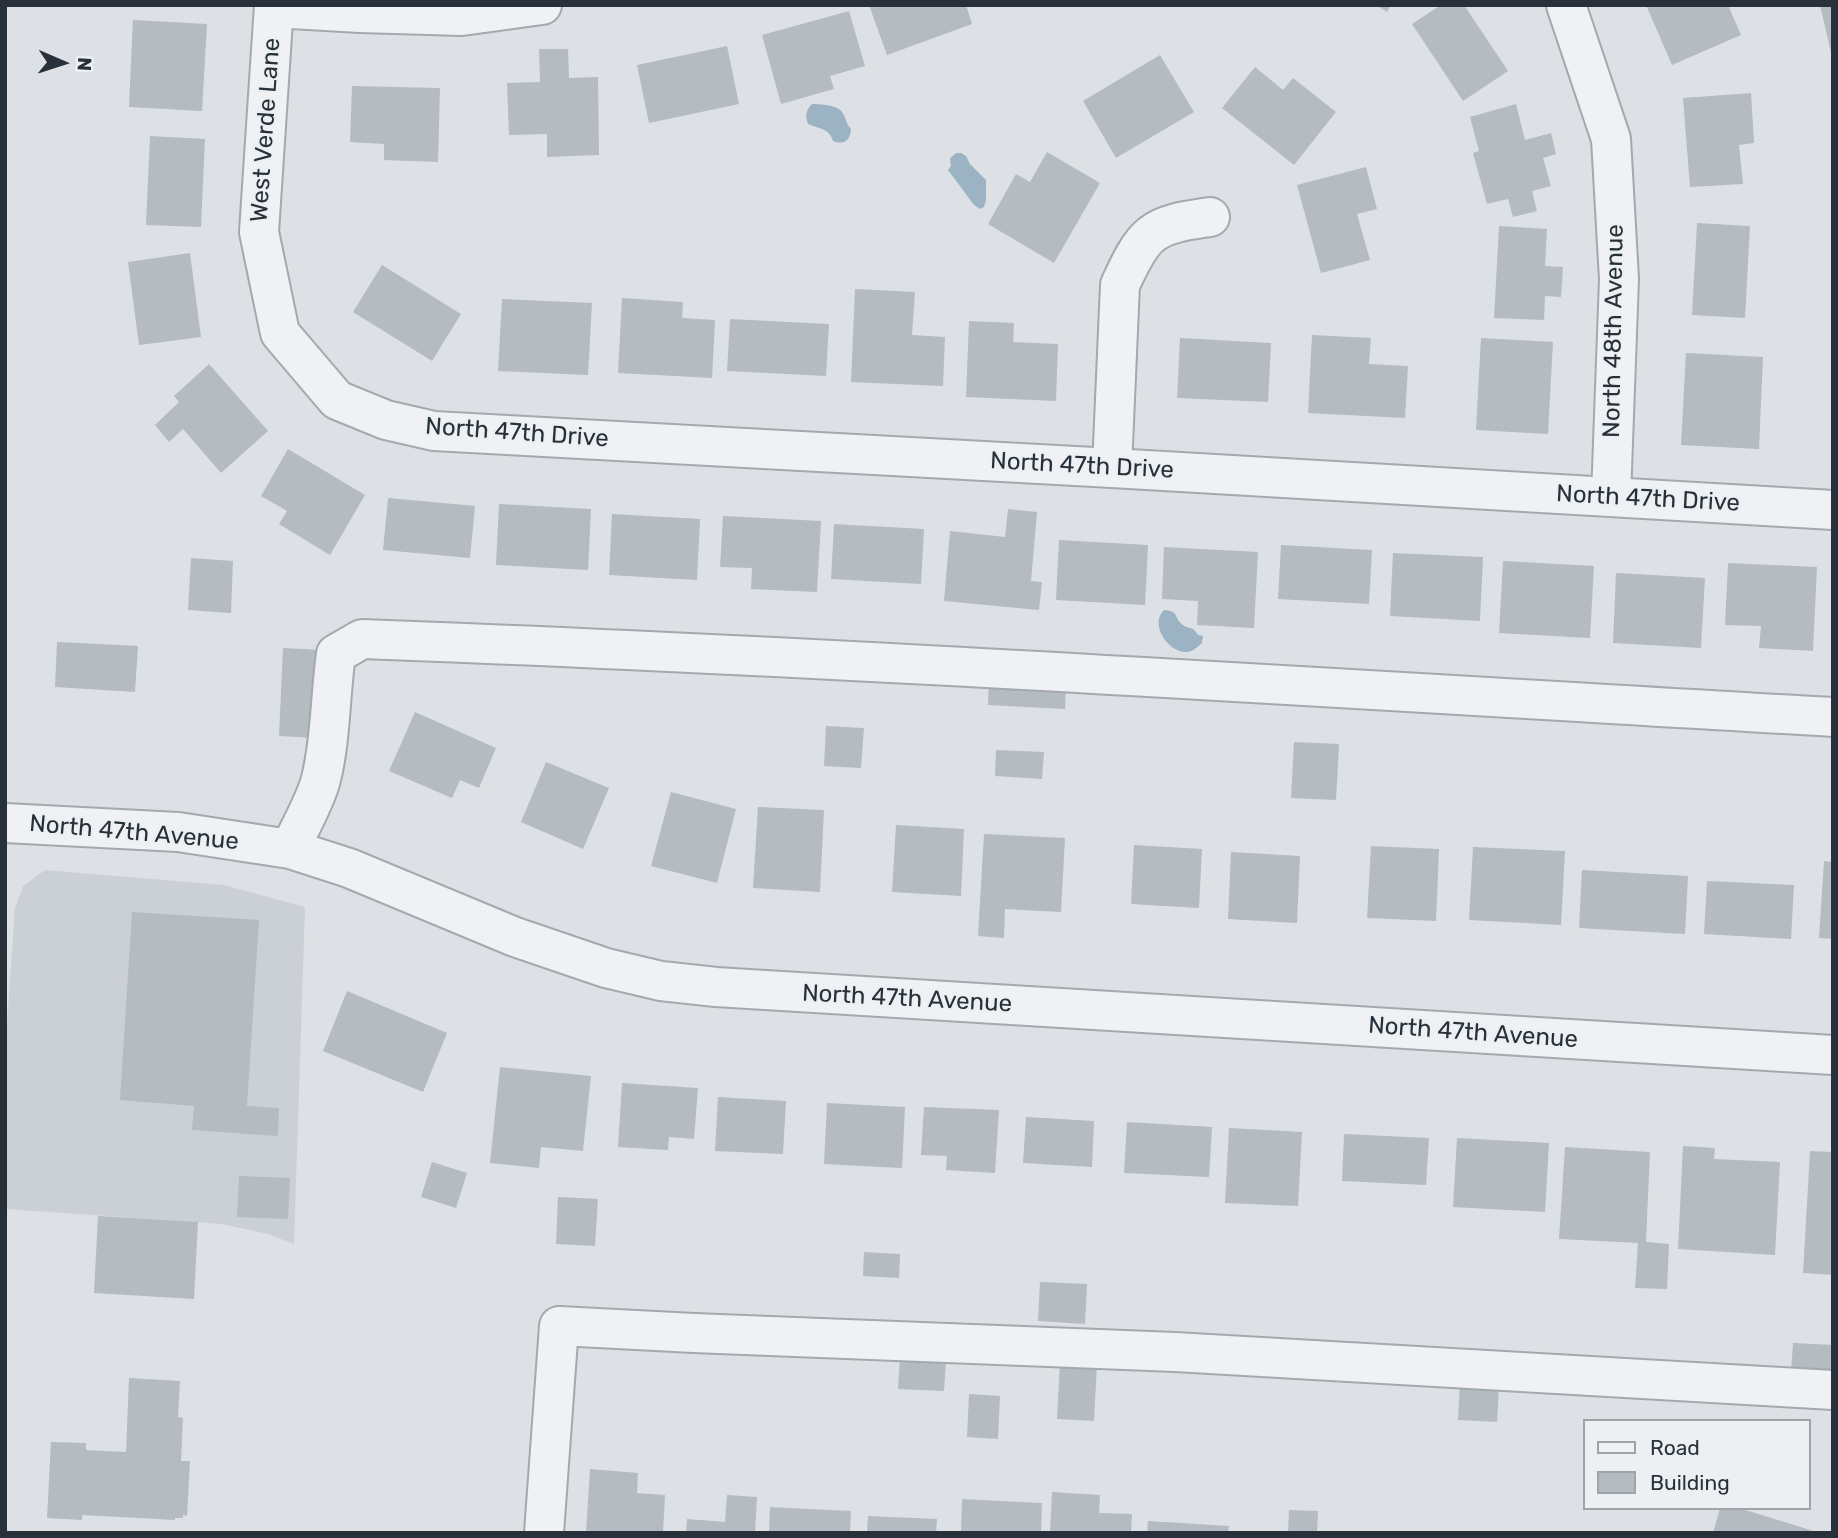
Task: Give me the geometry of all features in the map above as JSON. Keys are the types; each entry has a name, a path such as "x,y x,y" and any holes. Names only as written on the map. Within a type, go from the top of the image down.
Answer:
{"street":[{"path":"274,6 360,13 462,16 542,5"},
{"name":"North 48th Avenue","path":"1566,5 1611,139 1619,279 1611,497"},
{"name":"West Verde Lane","path":"274,6 258,232 280,333 337,400"},
{"path":"1112,468 1120,285 1133,258 1151,234 1176,223 1210,217"},
{"name":"North 47th Drive","path":"337,400 386,420 434,431 1833,510"},
{"path":"290,849 320,782 328,745 336,654 362,639 589,647 978,667 1833,718"},
{"name":"North 47th Avenue","path":"5,823 178,832 290,849 349,868 515,937 607,968 661,981 716,987 1833,1055"},
{"path":"544,1533 559,1326 1175,1352 1833,1390"}],"shaded area":[{"path":"45,870 224,885 305,907 294,1244 268,1234 222,1224 5,1209 5,1051 15,908 23,886"}],"water":[{"path":"812,104 828,105 840,110 851,129 848,139 843,142 833,141 826,131 808,124 807,113"},
{"path":"956,153 966,156 986,180 986,200 984,207 980,209 974,205 948,170 951,166 950,158"},
{"path":"1164,610 1174,613 1183,625 1203,636 1202,643 1187,652 1167,643 1159,623"}],"building":[{"path":"869,5 966,5 972,24 887,55"},
{"path":"1376,5 1391,5 1387,12"},
{"path":"1441,5 1464,5 1508,71 1463,101 1412,24"},
{"path":"1646,5 1728,5 1741,35 1672,65"},
{"path":"1820,5 1833,5 1833,57 1832,57"},
{"path":"849,11 865,66 830,76 834,89 781,104 762,35"},
{"path":"133,20 207,24 202,111 129,107"},
{"path":"727,46 739,104 649,123 637,65"},
{"path":"539,49 568,49 569,78 598,77 599,155 547,157 547,134 509,135 507,83 540,82"},
{"path":"1160,55 1194,112 1116,158 1083,101"},
{"path":"1255,67 1283,90 1293,78 1336,112 1294,165 1222,108"},
{"path":"352,86 440,88 438,162 384,160 384,144 350,142"},
{"path":"1751,93 1754,143 1739,145 1743,184 1690,187 1683,98"},
{"path":"1516,104 1525,140 1551,133 1556,154 1543,158 1551,186 1532,191 1537,211 1513,217 1508,199 1487,204 1473,153 1479,151 1470,117"},
{"path":"150,136 205,139 201,227 146,225"},
{"path":"1047,152 1100,183 1054,263 988,224 1016,174 1030,182"},
{"path":"1366,167 1377,209 1357,214 1370,260 1321,273 1297,185"},
{"path":"1697,223 1750,226 1745,318 1692,315"},
{"path":"1499,226 1547,229 1545,266 1563,267 1561,297 1545,296 1544,320 1494,318"},
{"path":"190,253 201,337 139,345 128,262"},
{"path":"382,265 461,314 432,361 353,312"},
{"path":"855,289 915,292 912,335 945,337 943,386 851,382"},
{"path":"622,298 683,302 682,318 715,320 712,378 618,373"},
{"path":"502,299 592,303 588,375 498,371"},
{"path":"730,319 829,324 826,376 727,371"},
{"path":"969,321 1014,323 1013,342 1058,344 1056,401 966,397"},
{"path":"1312,335 1371,338 1369,364 1408,366 1405,418 1308,413"},
{"path":"1180,338 1271,343 1268,402 1177,398"},
{"path":"1481,338 1553,342 1548,434 1476,430"},
{"path":"1686,353 1763,357 1759,449 1681,445"},
{"path":"209,364 268,431 221,473 183,429 169,442 155,425 179,402 174,396"},
{"path":"288,449 365,495 330,555 279,524 287,511 261,496"},
{"path":"388,498 475,506 470,558 383,550"},
{"path":"499,504 591,509 588,570 496,565"},
{"path":"1008,509 1037,512 1031,581 1042,582 1039,610 944,601 950,531 1005,537"},
{"path":"612,514 700,519 697,580 609,575"},
{"path":"723,516 821,521 817,592 751,589 752,568 720,567"},
{"path":"834,524 924,529 921,584 831,579"},
{"path":"1059,540 1148,545 1145,605 1056,600"},
{"path":"1281,545 1372,550 1369,604 1278,599"},
{"path":"1164,547 1258,552 1254,628 1197,625 1198,601 1162,599"},
{"path":"1393,553 1483,557 1480,621 1390,616"},
{"path":"191,558 233,561 231,613 188,610"},
{"path":"1503,561 1594,566 1590,638 1499,633"},
{"path":"1728,563 1817,567 1813,651 1759,648 1761,626 1725,625"},
{"path":"1616,573 1705,578 1701,648 1613,643"},
{"path":"57,642 138,646 135,692 55,687"},
{"path":"283,648 321,650 316,738 279,736"},
{"path":"989,681 1066,685 1065,709 988,705"},
{"path":"415,712 496,748 479,788 460,780 452,798 389,771"},
{"path":"826,726 864,728 861,768 824,766"},
{"path":"1294,742 1339,744 1336,800 1291,798"},
{"path":"996,750 1044,752 1042,779 995,776"},
{"path":"546,762 609,788 583,849 521,822"},
{"path":"671,792 736,809 717,883 651,866"},
{"path":"758,807 824,810 820,892 753,888"},
{"path":"896,825 964,829 961,896 892,892"},
{"path":"984,834 1065,838 1061,912 1005,909 1004,938 978,936"},
{"path":"1134,845 1202,849 1199,908 1131,904"},
{"path":"1371,846 1439,849 1436,921 1367,918"},
{"path":"1473,847 1565,851 1561,925 1469,920"},
{"path":"1231,852 1300,856 1297,923 1228,919"},
{"path":"1824,861 1833,862 1833,939 1819,938"},
{"path":"1582,870 1688,876 1685,934 1579,928"},
{"path":"1707,881 1794,885 1791,939 1704,934"},
{"path":"132,912 259,920 247,1106 279,1108 278,1136 192,1130 194,1106 120,1100"},
{"path":"347,991 447,1033 423,1092 323,1051"},
{"path":"500,1067 591,1076 583,1151 541,1147 539,1168 490,1163"},
{"path":"622,1083 698,1088 694,1139 669,1137 668,1150 618,1147"},
{"path":"718,1097 786,1101 783,1154 715,1151"},
{"path":"827,1103 905,1107 902,1168 824,1164"},
{"path":"924,1107 999,1110 995,1173 946,1170 947,1156 921,1155"},
{"path":"1026,1117 1094,1121 1092,1167 1023,1163"},
{"path":"1127,1122 1212,1127 1209,1177 1124,1173"},
{"path":"1229,1128 1302,1132 1298,1206 1225,1203"},
{"path":"1344,1134 1429,1138 1426,1185 1342,1181"},
{"path":"1457,1138 1549,1143 1545,1212 1453,1207"},
{"path":"1683,1146 1715,1148 1714,1159 1780,1162 1775,1255 1678,1249"},
{"path":"1565,1147 1650,1152 1646,1242 1669,1244 1667,1289 1635,1288 1638,1243 1559,1239"},
{"path":"1810,1151 1833,1152 1833,1275 1803,1273"},
{"path":"432,1162 467,1173 456,1208 421,1197"},
{"path":"239,1176 290,1178 288,1219 237,1217"},
{"path":"558,1197 598,1199 595,1246 556,1244"},
{"path":"98,1216 198,1222 194,1299 94,1293"},
{"path":"864,1252 900,1254 899,1278 863,1276"},
{"path":"1040,1282 1087,1284 1085,1324 1038,1321"},
{"path":"1793,1343 1833,1345 1833,1374 1791,1372"},
{"path":"900,1357 946,1360 944,1391 898,1389"},
{"path":"1060,1362 1097,1364 1094,1421 1057,1419"},
{"path":"129,1378 180,1381 178,1417 183,1418 181,1461 190,1461 187,1516 183,1515 183,1518 175,1520 82,1515 82,1520 47,1518 51,1442 86,1443 86,1450 126,1452"},
{"path":"1460,1384 1499,1386 1497,1422 1458,1420"},
{"path":"969,1394 1000,1396 998,1439 967,1437"},
{"path":"590,1469 638,1473 637,1493 665,1495 663,1533 586,1533"},
{"path":"1052,1492 1100,1495 1099,1513 1132,1514 1131,1533 1050,1533"},
{"path":"727,1495 757,1497 755,1533 686,1533 687,1519 725,1522"},
{"path":"962,1499 1042,1503 1041,1533 961,1533"},
{"path":"770,1507 851,1511 850,1533 769,1533"},
{"path":"1289,1510 1318,1511 1317,1533 1288,1533"},
{"path":"1719,1510 1745,1510 1820,1533 1713,1533"},
{"path":"868,1516 937,1519 936,1533 867,1533"},
{"path":"1148,1521 1229,1526 1228,1533 1147,1533"}]}
